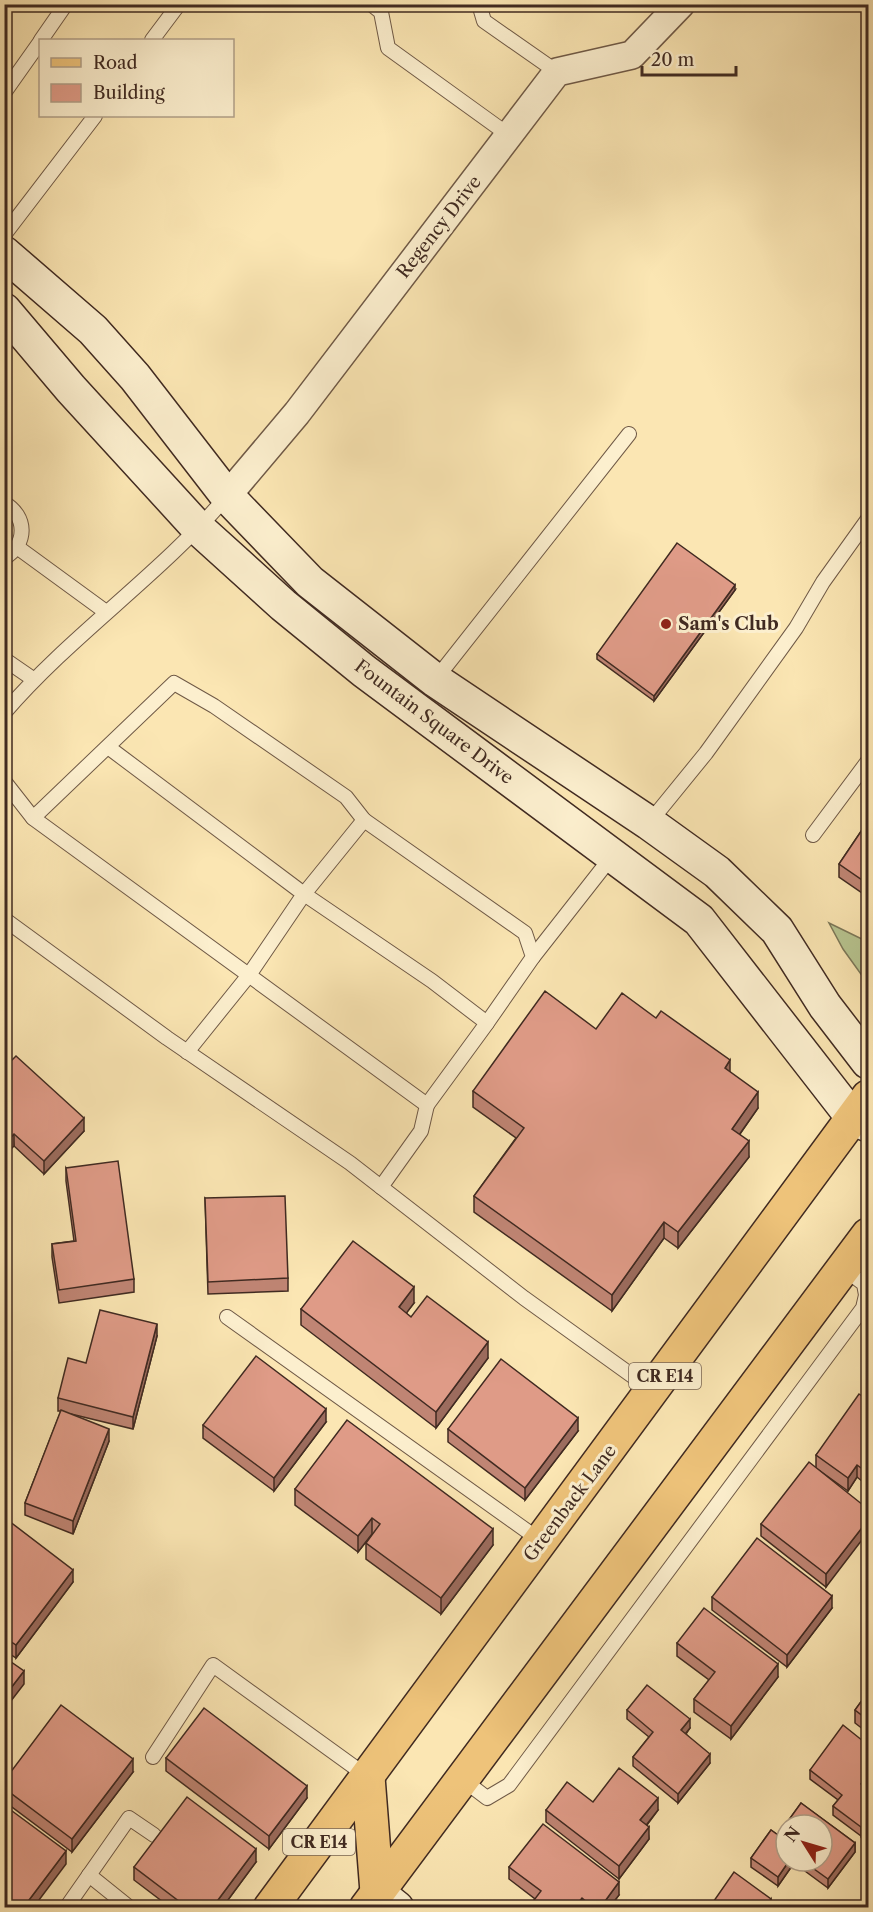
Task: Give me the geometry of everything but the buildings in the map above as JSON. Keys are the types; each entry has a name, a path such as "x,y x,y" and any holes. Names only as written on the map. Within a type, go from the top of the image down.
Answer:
{"main road":[{"name":"Greenback Lane","path":"270,1908 368,1778 540,1541 863,1113"},
{"path":"380,1902 462,1779 868,1235"},
{"path":"368,1778 380,1902"}],"street":[{"path":"557,72 632,55 681,4"},
{"name":"Regency Drive","path":"227,496 297,413 557,72"},
{"name":"Fountain Square Drive","path":"4,254 93,330 135,377 227,496 310,582 435,680 649,823 717,872 777,930 825,1006 868,1062"},
{"name":"Fountain Square Drive","path":"4,310 71,389 199,529 364,671 699,920 863,1113"}],"lane":[{"path":"42,39 66,4"},
{"path":"153,39 179,4"},
{"path":"371,4 381,12 388,48 510,136"},
{"path":"479,4 484,21 557,72"},
{"path":"4,93 39,44"},
{"path":"4,235 94,117"},
{"path":"435,680 629,434"},
{"path":"4,713 33,679 199,529 227,496"},
{"path":"4,503 14,509 20,517 22,538 17,548 4,558"},
{"path":"649,823 706,753 796,628 823,582 868,519"},
{"path":"17,548 106,612"},
{"path":"4,659 33,679"},
{"path":"33,818 174,683 214,706 346,797 364,820 525,933 533,957"},
{"path":"108,747 304,894 432,981 487,1023"},
{"path":"813,835 868,761"},
{"path":"4,781 33,818 427,1105"},
{"path":"187,1052 249,975 304,894 364,820"},
{"path":"381,1187 421,1131 427,1105 533,957 613,855"},
{"path":"4,919 187,1052 381,1187 524,1298 654,1391"},
{"path":"227,1317 540,1541"},
{"path":"153,1757 213,1665 368,1778"},
{"path":"66,1908 129,1818 154,1835"},
{"path":"89,1875 130,1908"}],"green space":[{"path":"829,923 868,942 868,984 843,949"}],"place":[{"name":"Sam's Club","path":"666,624"}]}
